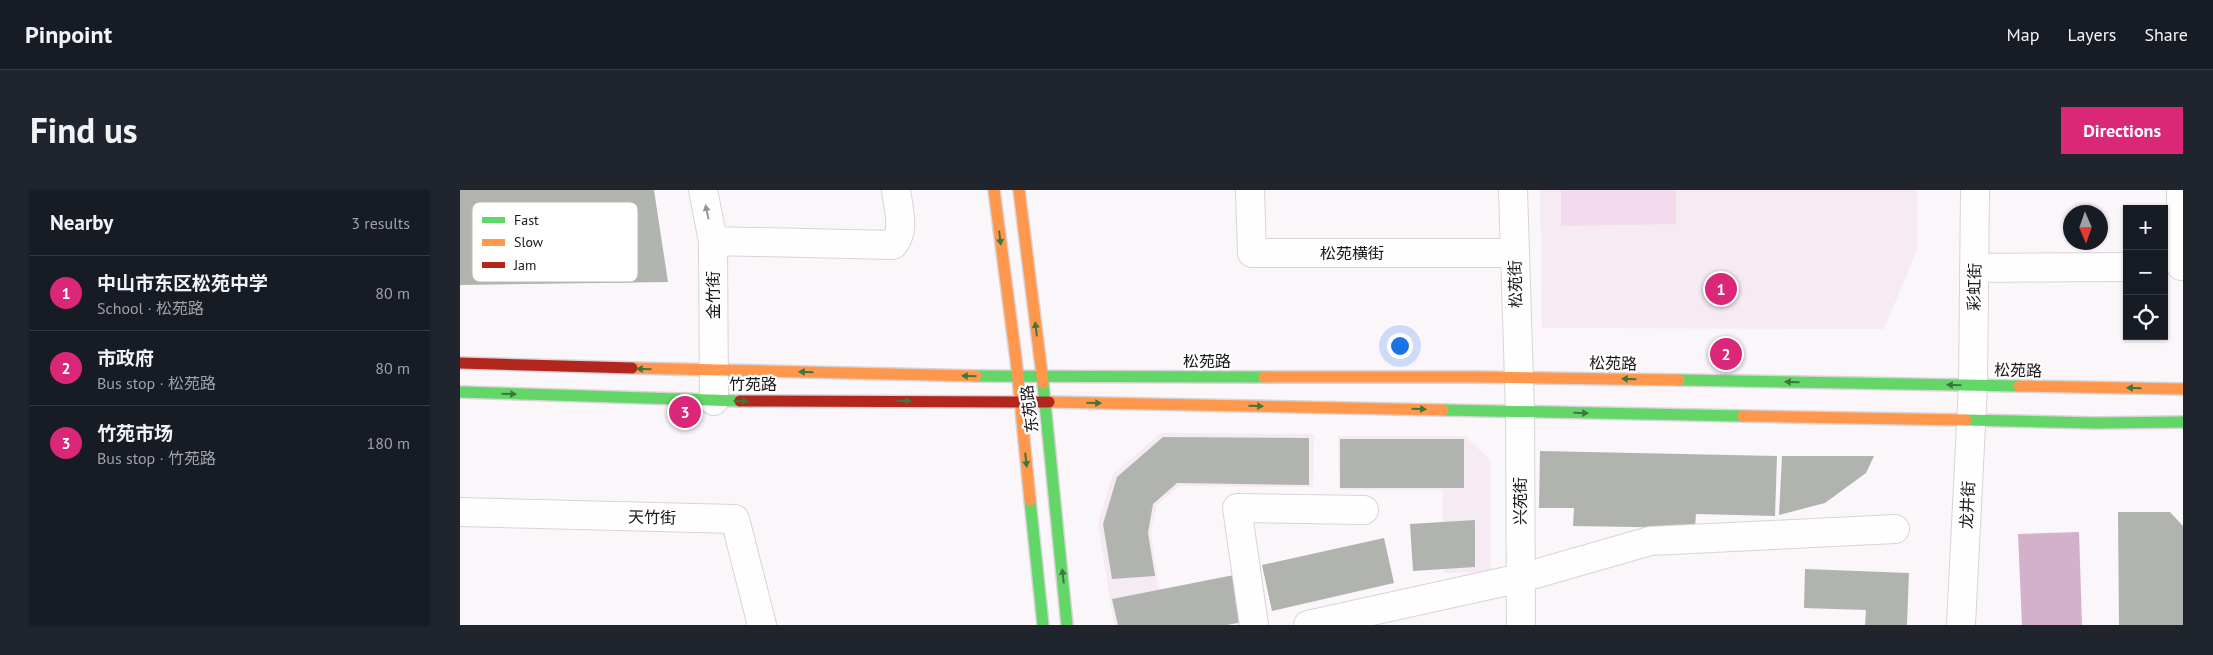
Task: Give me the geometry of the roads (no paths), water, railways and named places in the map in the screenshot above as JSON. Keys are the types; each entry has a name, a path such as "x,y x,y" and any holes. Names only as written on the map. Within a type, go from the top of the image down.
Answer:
{"street":[{"name":"金竹街","path":"703,190 713,241 714,401"},
{"path":"713,241 893,245 899,239 901,231 896,190"},
{"name":"东苑路","path":"994,190 1018,377 1043,625"},
{"name":"东苑路","path":"1018,190 1045,402 1068,625"},
{"name":"松苑横街","path":"1250,190 1252,253 1514,253"},
{"name":"松苑街","path":"1513,190 1518,377"},
{"name":"彩虹街","path":"1973,385 1975,190"},
{"path":"2176,266 2181,190"},
{"path":"1974,268 2123,267"},
{"name":"竹苑路","path":"460,362 1042,377"},
{"name":"松苑路","path":"1042,377 1518,377 2183,389"},
{"name":"兴苑街","path":"1518,377 1520,412 1521,625"},
{"name":"龙井街","path":"1961,625 1973,385"},
{"name":"竹苑路","path":"460,392 714,401 1045,402"},
{"path":"1045,402 1971,421 2183,422"},
{"path":"1254,625 1237,508 1364,510"},
{"name":"天竹街","path":"460,512 735,518 762,625"},
{"path":"1308,625 1388,616 1650,541 1895,529"}],"place":[{"name":"中山市东区松苑中学","path":"1721,289"},
{"name":"市政府","path":"1726,354"},
{"name":"竹苑市场","path":"685,412"}]}
